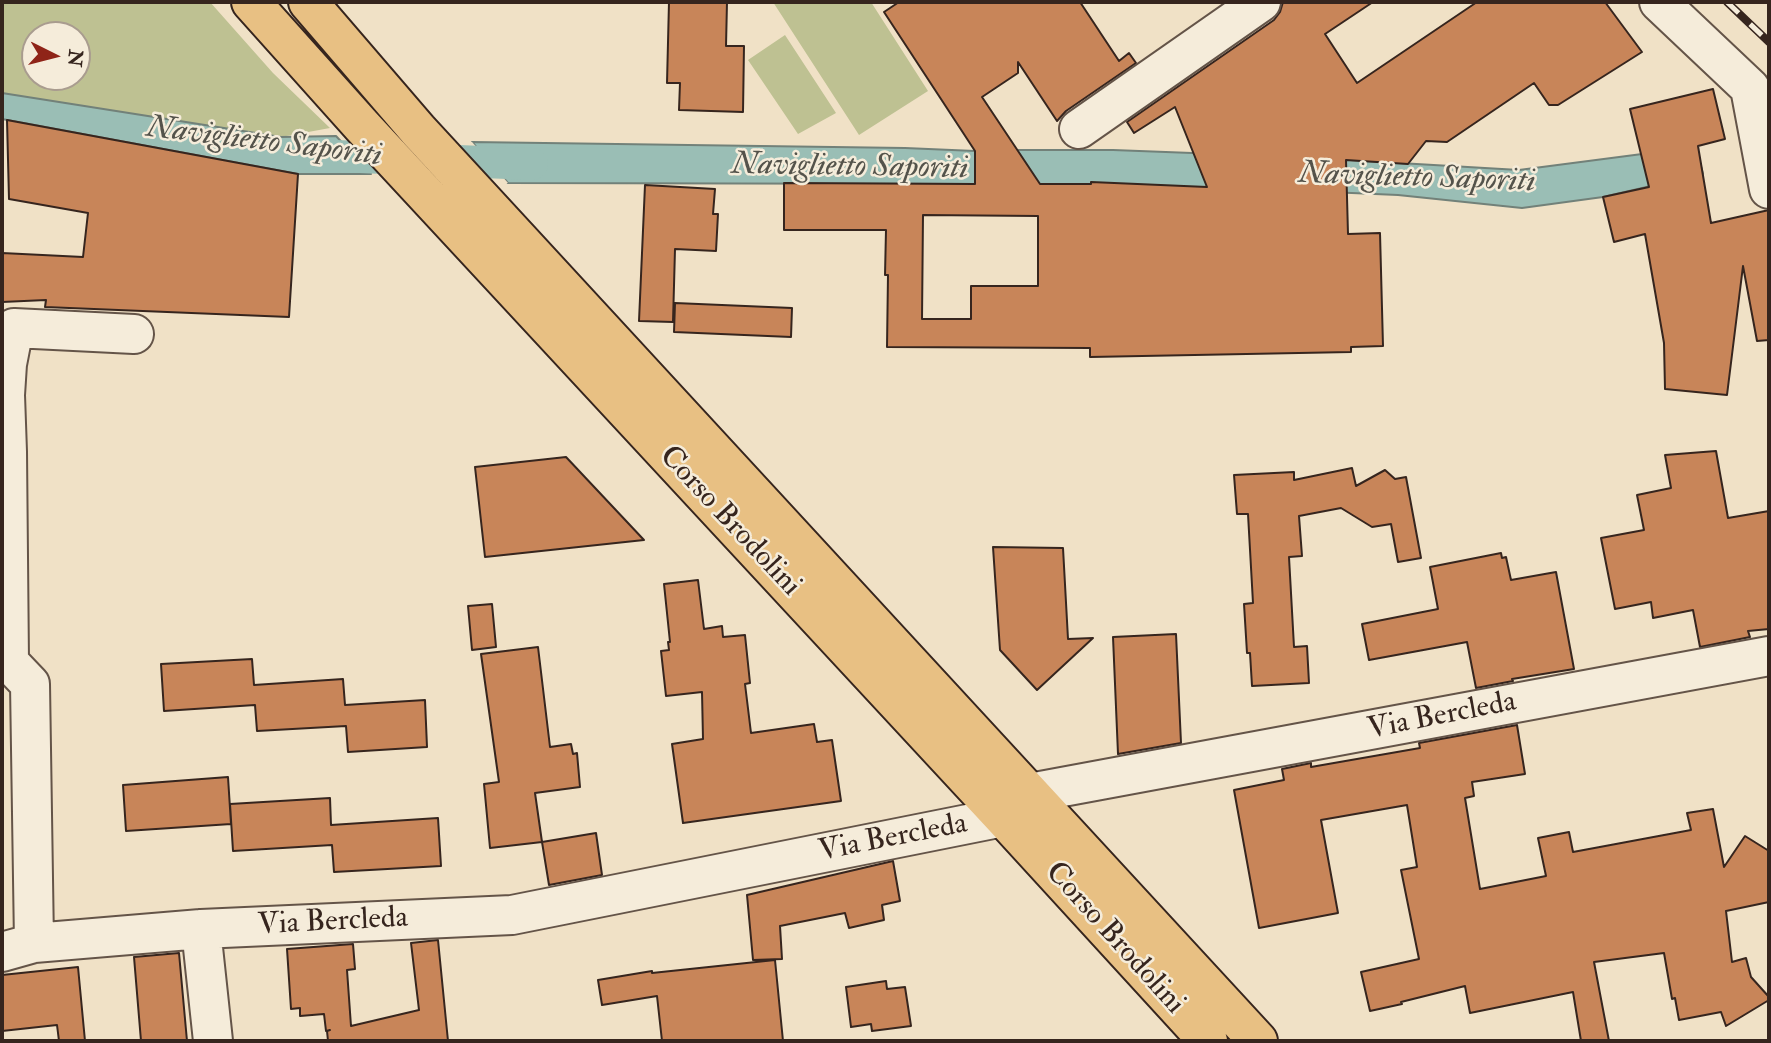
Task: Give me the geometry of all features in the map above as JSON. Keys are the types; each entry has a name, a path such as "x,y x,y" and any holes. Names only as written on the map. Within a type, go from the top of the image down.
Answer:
{"main road":[{"name":"Corso Brodolini","path":"251,2 418,185 1017,805 1258,1041"},
{"name":"Corso Brodolini","path":"308,2 418,130 477,193 1017,805 1208,1041"}],"street":[{"path":"1079,128 1261,2"},
{"path":"1659,2 1750,88 1767,178"},
{"path":"18,947 30,684 9,662 8,453 5,395 7,364 14,328 134,334"},
{"name":"Via Bercleda","path":"18,947 201,929 512,915 1017,805 1769,656"},
{"path":"201,929 213,1041"}],"green space":[{"path":"2,2 210,2 273,73 330,128 281,137 2,93"},
{"path":"773,2 871,2 928,91 859,135"},
{"path":"785,35 836,113 798,134 748,60"}],"water":[{"path":"2,93 281,137 336,136 371,174 298,174 2,119"},
{"path":"472,142 975,151 975,184 508,183"},
{"path":"1696,147 1703,174 1603,197 1522,208 1398,195 1236,188 1017,184 1017,150 1113,150 1297,157 1519,170"}],"pier":[{"path":"468,142 472,142 508,183 503,183"}],"building":[{"path":"669,2 727,2 726,46 744,46 743,112 679,110 680,83 667,83"},
{"path":"899,2 1080,2 1119,61 1129,53 1136,63 1066,111 1057,121 1018,62 1018,73 982,97 1040,184 1091,182 1207,187 1175,107 1134,133 1127,122 1274,20 1283,2 1373,2 1325,34 1357,83 1477,2 1605,2 1642,52 1558,105 1549,105 1534,83 1447,142 1426,141 1408,164 1346,160 1348,234 1380,233 1383,346 1351,347 1351,352 1090,357 1090,348 887,347 886,230 784,230 784,183 975,184 975,151 884,12","holes":["923,215 1038,216 1038,286 971,286 971,319 922,319"]},
{"path":"1713,89 1725,139 1698,146 1711,223 1769,210 1769,340 1757,341 1743,266 1727,395 1665,389 1664,343 1645,234 1614,242 1603,197 1649,187 1630,109"},
{"path":"7,120 298,174 289,317 45,307 46,300 2,302 2,253 83,257 88,213 9,199"},
{"path":"645,185 715,189 713,214 718,214 716,251 675,249 673,322 639,321"},
{"path":"675,303 792,308 791,337 674,332"},
{"path":"1716,451 1728,518 1769,511 1769,629 1748,631 1750,637 1700,647 1693,610 1653,618 1651,602 1615,609 1601,538 1644,530 1637,495 1671,488 1665,455"},
{"path":"566,457 644,540 485,557 475,467"},
{"path":"1352,468 1356,486 1385,470 1395,479 1406,477 1421,558 1398,562 1391,524 1372,527 1341,508 1299,516 1302,556 1289,557 1294,647 1307,646 1309,683 1252,686 1244,604 1253,603 1248,514 1237,514 1234,475 1294,472 1294,480"},
{"path":"993,547 1063,548 1068,639 1093,638 1037,690 1000,650"},
{"path":"1501,553 1502,558 1506,557 1511,580 1556,572 1574,669 1476,688 1467,642 1369,660 1362,624 1438,609 1430,567"},
{"path":"698,580 704,629 722,626 723,637 745,635 750,683 745,684 751,733 814,724 817,742 832,740 841,801 683,823 672,744 703,739 702,692 666,696 661,651 669,650 670,642 664,584"},
{"path":"492,604 496,647 472,650 468,606"},
{"path":"1176,634 1181,743 1118,754 1113,637"},
{"path":"538,647 550,747 571,744 573,754 577,753 580,787 535,793 542,842 490,848 484,784 499,782 481,654"},
{"path":"252,659 254,685 343,679 345,705 425,700 427,747 348,752 346,726 257,731 255,705 164,711 161,664"},
{"path":"1517,725 1525,774 1472,782 1474,796 1465,798 1480,889 1546,876 1538,838 1569,832 1573,852 1691,830 1687,813 1713,809 1724,867 1745,836 1769,851 1769,902 1726,911 1732,962 1746,958 1751,977 1769,1000 1726,1026 1721,1012 1679,1020 1675,998 1672,999 1664,953 1594,962 1609,1041 1581,1041 1573,992 1470,1013 1465,986 1370,1011 1361,972 1419,959 1401,870 1417,867 1407,805 1321,820 1338,913 1259,928 1234,790 1284,780 1282,769 1311,763 1311,767 1420,748 1419,743"},
{"path":"228,777 231,824 126,831 123,785"},
{"path":"330,798 331,825 438,818 441,866 334,872 332,845 233,851 230,804"},
{"path":"596,833 602,875 549,885 542,842"},
{"path":"893,861 900,901 882,905 884,920 849,928 845,913 780,926 782,959 753,960 747,895"},
{"path":"438,940 448,1041 328,1041 327,1031 330,1030 326,1031 324,1014 300,1016 300,1008 291,1009 287,949 353,944 355,969 347,970 351,1026 419,1010 411,943"},
{"path":"179,953 187,1041 141,1041 134,957"},
{"path":"775,960 783,1041 662,1041 657,996 602,1005 598,980 652,971"},
{"path":"78,967 85,1041 59,1041 57,1025 2,1031 2,975"},
{"path":"886,981 887,989 905,987 911,1026 872,1031 871,1024 851,1027 846,987"}],"waterway":[{"name":"Naviglietto Saporiti","path":"311,155 532,164"}],"railway":[{"path":"1727,2 1769,42"}]}
